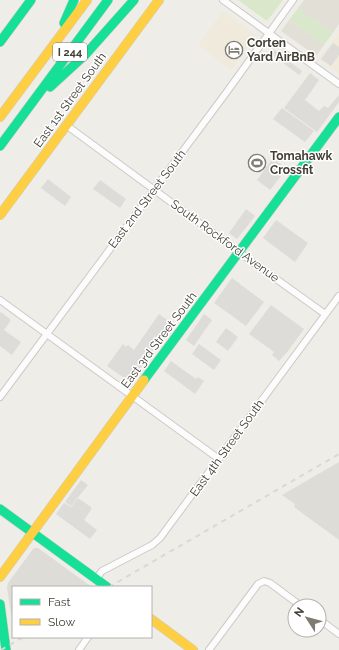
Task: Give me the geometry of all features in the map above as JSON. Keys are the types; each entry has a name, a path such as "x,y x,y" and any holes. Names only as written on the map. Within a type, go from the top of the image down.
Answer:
{"main road":[{"path":"0,42 31,0"},
{"path":"56,43 74,0"},
{"name":"I 244","path":"0,117 87,0"},
{"name":"I 244","path":"0,146 108,0"},
{"path":"32,103 85,56 134,0"},
{"name":"East 1st Street South","path":"0,215 159,0"},
{"name":"East 3rd Street South","path":"0,577 339,117"},
{"path":"0,509 106,586"},
{"path":"0,604 6,650"},
{"path":"152,620 193,650"}],"street":[{"path":"223,0 339,84"},
{"name":"East 2nd Street South","path":"0,397 293,0"},
{"name":"South Rockford Avenue","path":"66,125 325,314"},
{"name":"East 4th Street South","path":"96,579 102,571 152,545 160,538 339,296"},
{"path":"0,300 219,458"},
{"path":"209,650 258,584 264,581 270,583 290,598"},
{"path":"327,625 339,634"},
{"path":"79,650 87,638"}],"shaded area":[{"path":"304,0 339,0 339,24 333,33 298,8"},
{"path":"223,11 256,35 231,70 198,45"},
{"path":"289,20 324,45 316,56 281,31"},
{"path":"339,32 339,74 319,59"},
{"path":"333,43 339,47 339,55 331,66 321,59"},
{"path":"273,49 302,71 299,75 270,53"},
{"path":"310,73 319,80 305,100 319,111 324,106 328,108 339,95 339,102 317,132 284,108"},
{"path":"282,108 314,131 305,142 273,119"},
{"path":"273,158 282,165 277,172 281,176 270,190 257,180"},
{"path":"48,179 71,197 65,206 41,188"},
{"path":"100,180 126,199 120,208 93,189"},
{"path":"246,209 255,216 237,239 229,233"},
{"path":"276,220 308,243 295,262 263,238"},
{"path":"232,278 264,302 246,326 214,303"},
{"path":"271,305 304,329 279,361 272,355 274,352 249,334"},
{"path":"1,312 11,320 4,330 21,342 12,355 0,346"},
{"path":"159,314 173,324 164,336 160,333 158,335 162,338 148,357 145,355 143,357 147,359 130,382 107,366 123,344 126,347 128,345 134,350"},
{"path":"204,314 212,320 194,346 186,340"},
{"path":"226,328 238,337 228,351 216,342"},
{"path":"199,344 221,360 214,370 192,354"},
{"path":"171,361 196,379 198,377 204,381 195,394 164,371"},
{"path":"339,462 339,540 294,507 295,504 282,495"},
{"path":"81,480 88,485 71,506 65,502"},
{"path":"78,498 91,507 91,510 84,520 97,530 90,539 56,514 64,503 71,507"},
{"path":"38,548 91,586 12,586 12,621 7,587 8,583 33,549"}],"green space":[{"path":"238,0 283,0 267,21"},
{"path":"298,8 333,33 324,45 289,20"}],"railway":[{"path":"111,586 339,454"},
{"path":"1,650 21,638"}],"traffic: fast":[{"path":"0,42 31,0"},
{"path":"64,23 74,0"},
{"path":"0,146 108,0"},
{"path":"50,87 85,55 134,0"},
{"path":"144,380 339,117"},
{"path":"0,509 106,586"},
{"path":"0,604 6,650"}],"traffic: slow":[{"path":"0,117 87,0"},
{"path":"0,215 159,0"},
{"path":"0,577 144,380"},
{"path":"152,620 193,650"}],"place":[{"name":"Corten Yard AirBnB","path":"234,50"},
{"name":"Tomahawk Crossfit","path":"257,163"}]}
